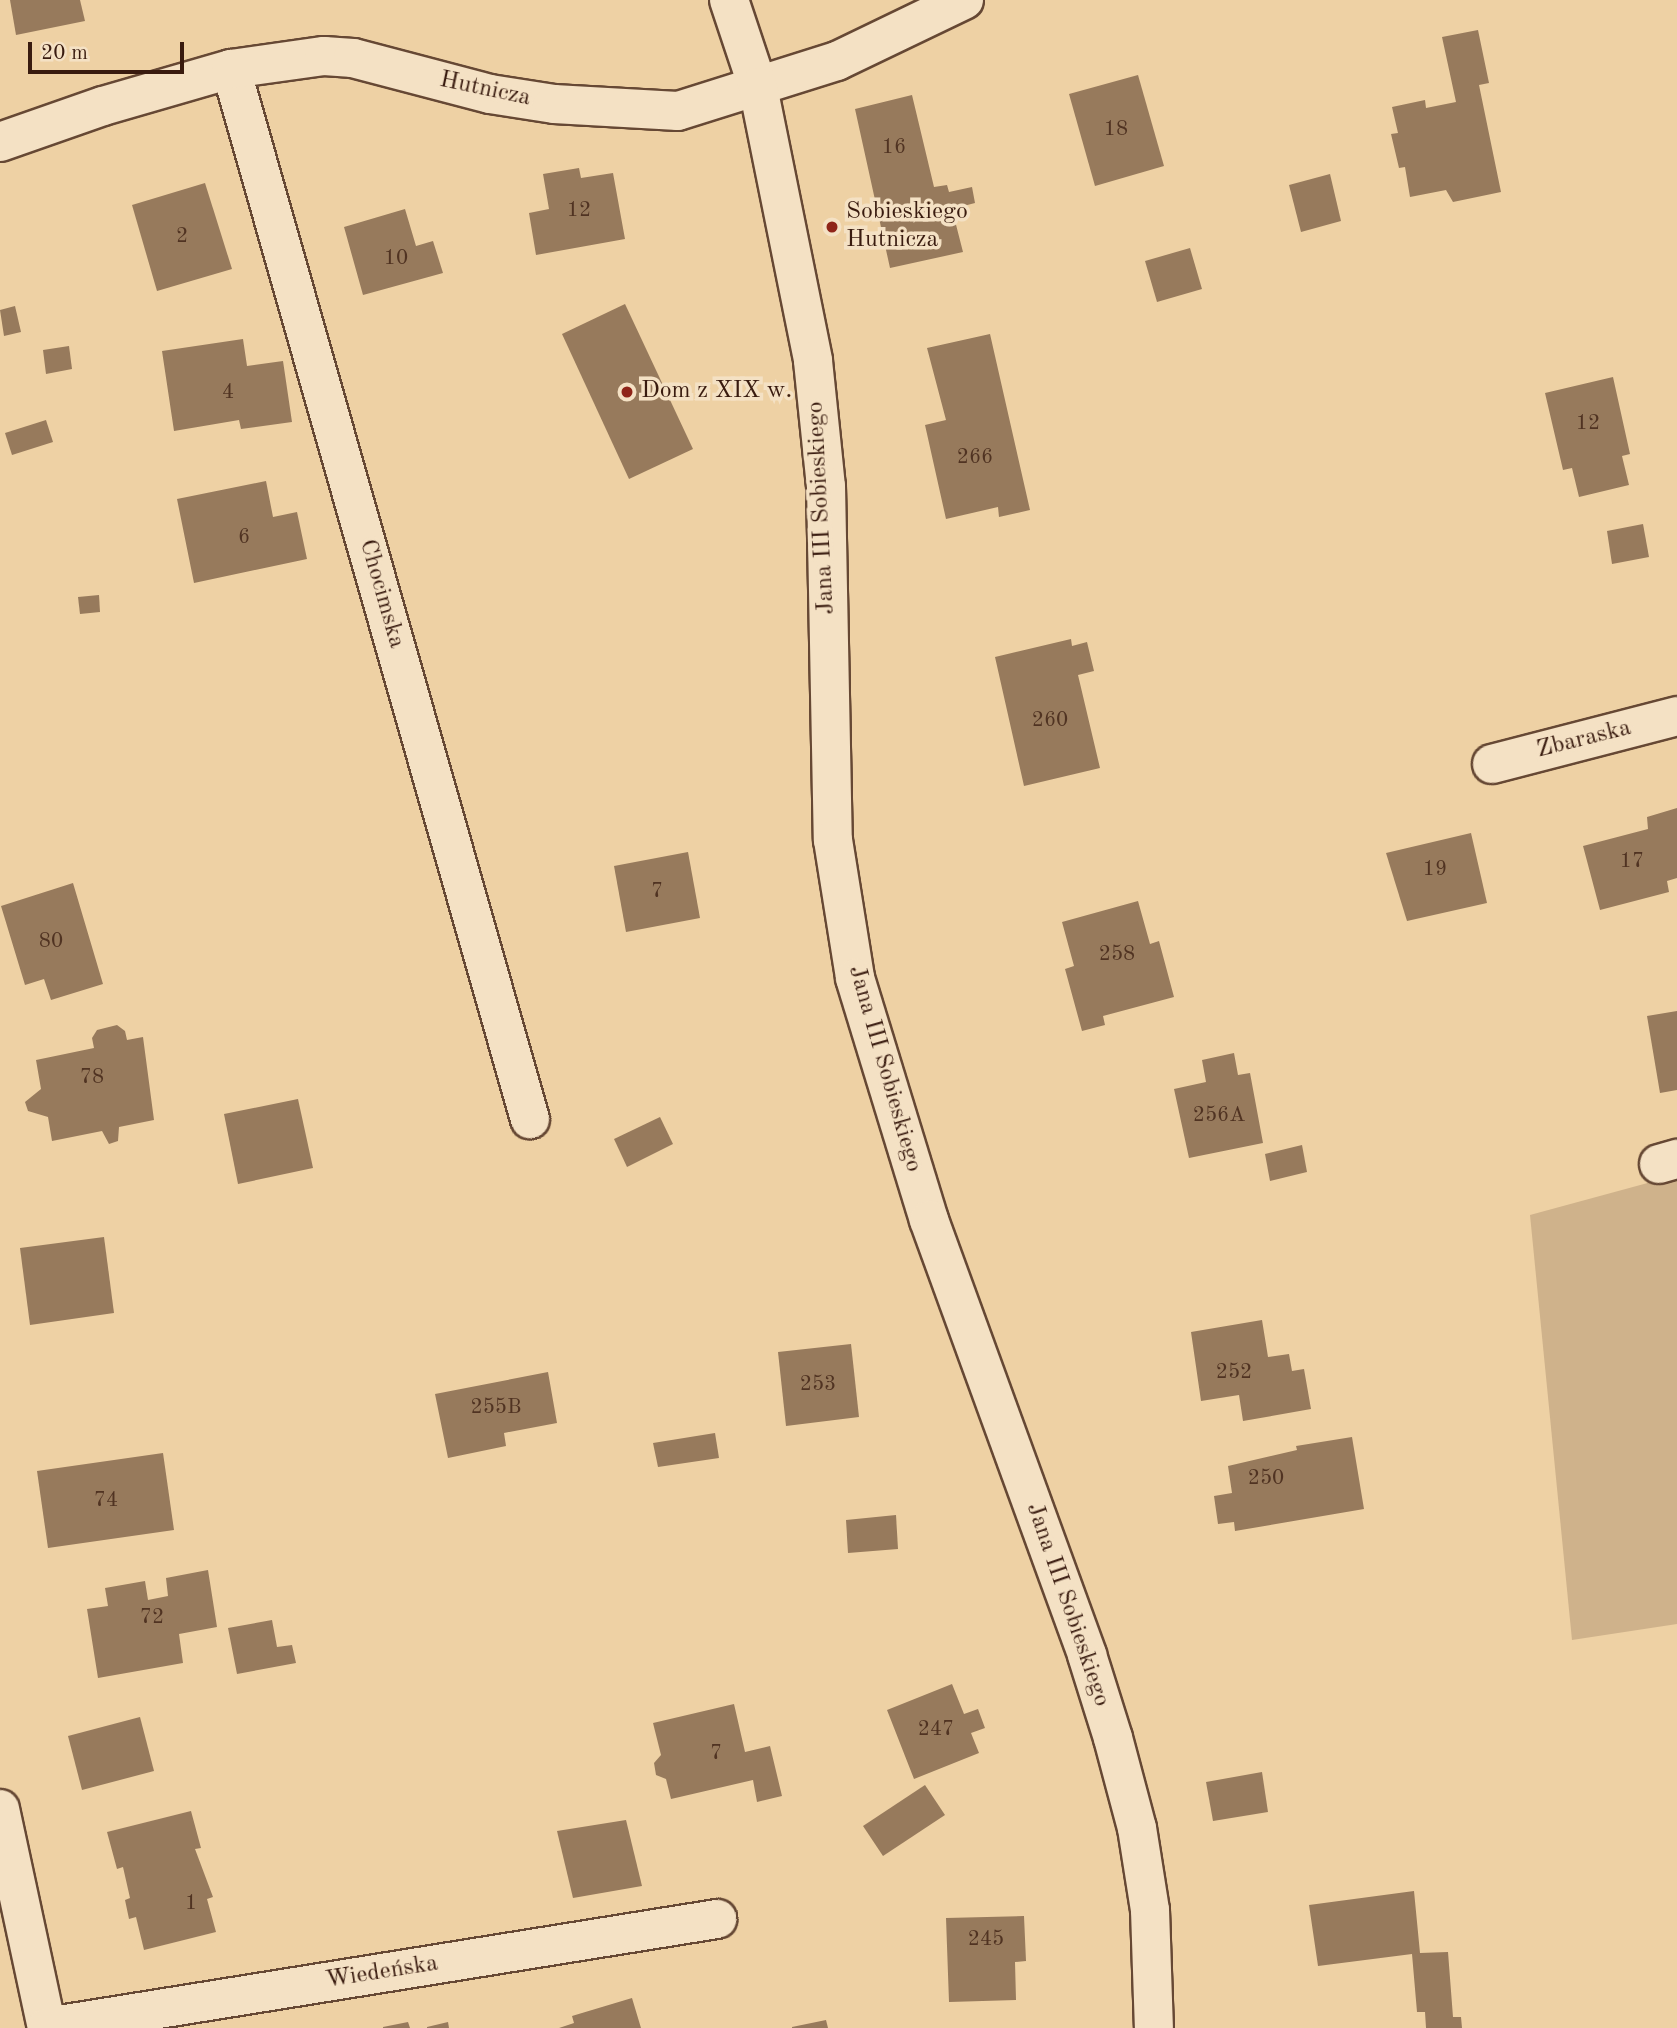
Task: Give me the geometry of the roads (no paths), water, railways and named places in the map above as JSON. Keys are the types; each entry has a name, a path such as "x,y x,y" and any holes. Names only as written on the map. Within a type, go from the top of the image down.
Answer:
{"street":[{"name":"Jana III Sobieskiego","path":"729,0 758,87 813,361 826,486 833,840 855,978 929,1220 1087,1655 1113,1738 1137,1828 1150,1910 1154,2028"},
{"name":"Hutnicza","path":"0,142 103,106 231,69 288,59 353,58 490,94 625,110 678,111 837,61 964,0"},
{"name":"Chocimska","path":"231,69 530,1119"},
{"name":"Zbaraska","path":"1492,764 1677,716"},
{"path":"0,1810 47,2028"},
{"name":"Wiedeńska","path":"47,2028 717,1919"}],"place":[{"name":"Sobieskiego Hutnicza","path":"832,227"},
{"name":"Dom z XIX w.","path":"627,392"}]}
